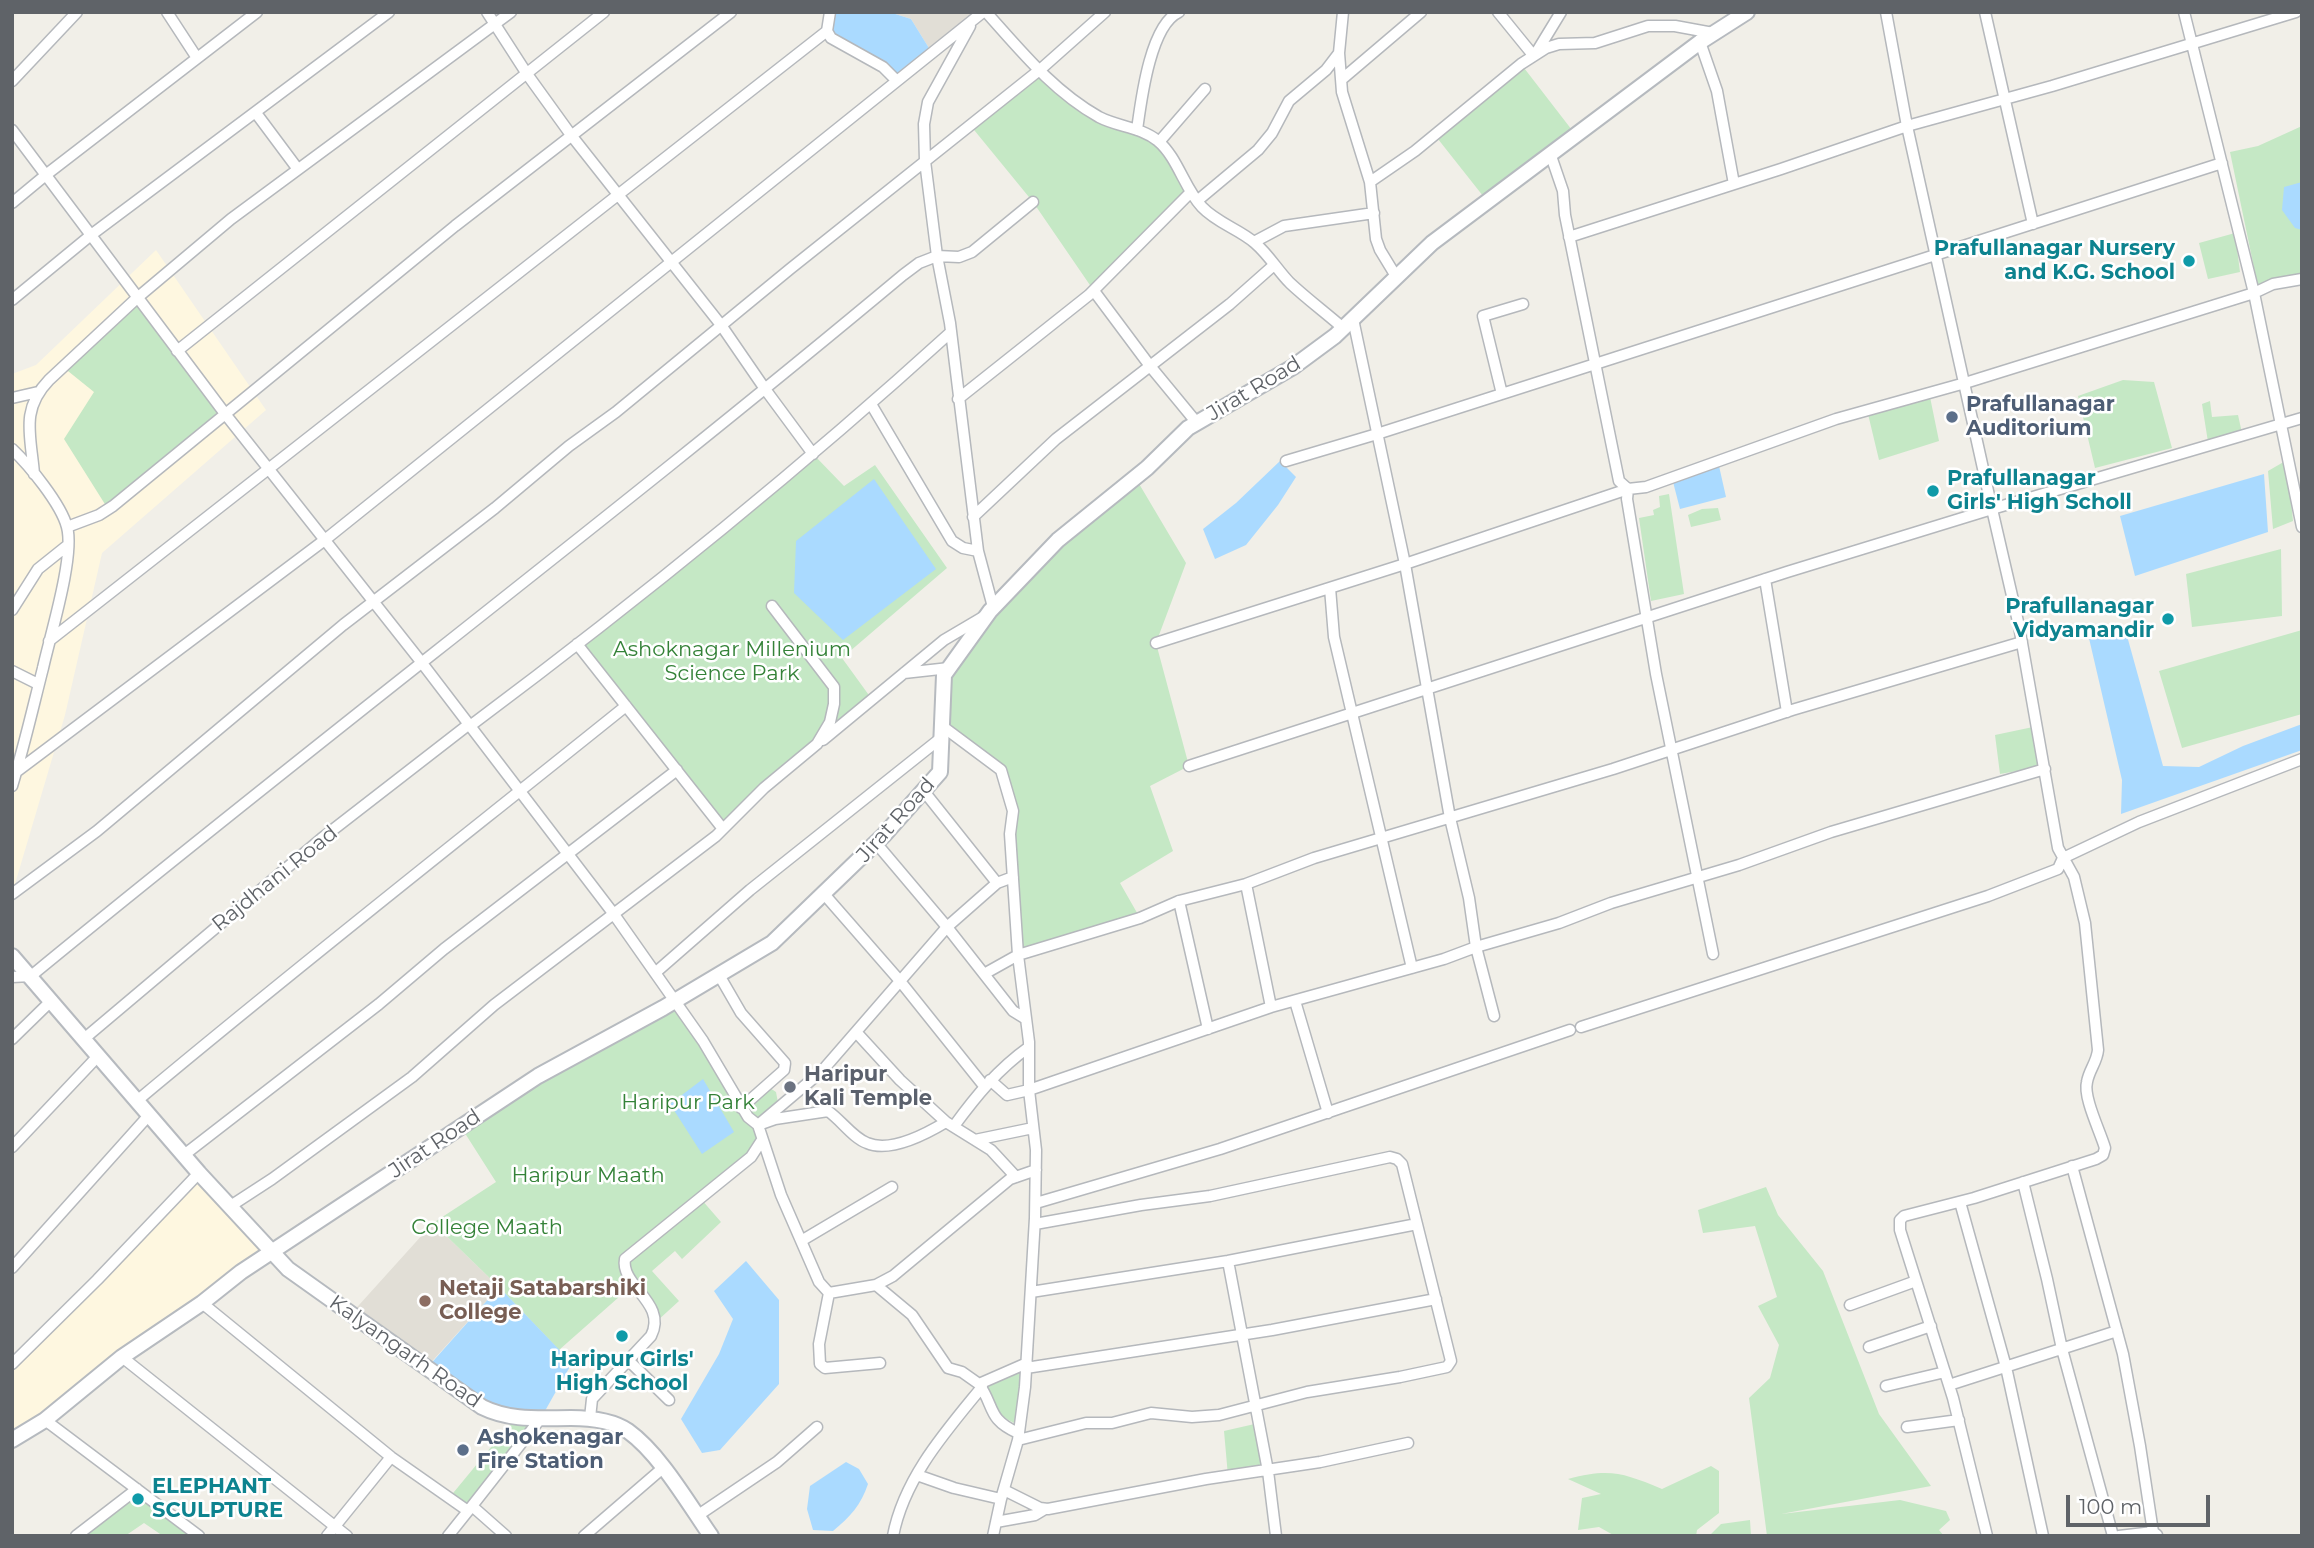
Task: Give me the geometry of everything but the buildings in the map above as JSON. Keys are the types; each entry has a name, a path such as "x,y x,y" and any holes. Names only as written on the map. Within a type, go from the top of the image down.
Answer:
{"main road":[{"name":"Jirat Road","path":"12,1440 45,1420 122,1357 202,1303 241,1272 538,1076 674,1002 772,943 876,844 940,772 944,675 990,611 1058,540 1147,468 1188,428 1293,367 1348,324 1432,243 1700,42 1747,12"},
{"name":"Kalyangarh Road","path":"12,956 229,1207 298,1278 482,1407 515,1418 590,1418 628,1432 664,1468 711,1536"}],"street":[{"path":"12,81 77,12"},
{"path":"167,12 197,58"},
{"path":"12,203 257,12"},
{"path":"12,300 92,235 390,12"},
{"path":"487,12 571,135 721,326 813,454"},
{"path":"34,474 30,418 37,392 137,298 231,219 511,12"},
{"path":"177,351 604,12"},
{"path":"67,527 99,515 113,506 455,226 731,12"},
{"path":"830,12 827,31 831,38 883,67 897,81"},
{"path":"16,772 326,539 984,12 1038,71 1077,104 1102,119 1137,130 1159,142 1194,197 1216,219 1254,242 1299,291 1348,324 1377,434 1405,564 1450,817 1469,898 1476,947 1494,1016"},
{"path":"12,894 97,831 374,601 495,508 569,446 616,412 1038,71 1105,12"},
{"path":"1137,130 1149,64 1161,32 1173,15 1180,12"},
{"path":"1343,12 1339,53 1345,108 1370,183 1376,239 1397,278"},
{"path":"1341,80 1421,12"},
{"path":"1498,12 1534,54"},
{"path":"1534,54 1561,12"},
{"path":"1886,12 1907,126 2022,642 2058,848 2074,877 2085,923 2098,1050 2097,1059 2087,1080 2087,1093 2105,1148 2103,1155 2096,1159 1960,1202 1904,1216 1900,1220 1900,1230 1959,1420 1987,1536"},
{"path":"1985,12 2032,224"},
{"path":"2184,12 2254,293 2302,527"},
{"path":"1569,237 1907,126 2296,12"},
{"path":"229,1207 412,1077 494,1005 723,829 764,788 902,673 949,636 990,611 973,517 951,332 937,256 925,161 924,124 928,102 973,20"},
{"path":"1370,183 1399,163 1534,54 1559,44 1595,43 1648,26 1675,26 1713,33"},
{"path":"49,641 827,31"},
{"path":"1700,42 1717,92 1734,184"},
{"path":"958,399 1094,291 1194,197 1258,150 1272,133 1289,101 1326,70 1339,53"},
{"path":"1159,142 1205,89"},
{"path":"256,113 298,169"},
{"path":"12,130 226,415 326,539 613,913 703,1041 741,1108 758,1125 781,1195 818,1282 829,1293"},
{"path":"1550,153 1563,191 1569,237 1619,481 1628,489 1656,674 1713,954"},
{"path":"1286,461 2222,163"},
{"path":"12,977 31,976 765,389 903,275 919,263 937,256 959,257 972,252 1033,202"},
{"path":"1254,242 1284,226 1374,213"},
{"path":"973,517 1056,439 1230,304 1274,265"},
{"path":"1156,643 1405,564 1628,489 1646,487 1836,419 1965,383 2254,293 2273,284 2302,279"},
{"path":"1094,291 1197,423"},
{"path":"1502,394 1483,316 1522,304"},
{"name":"Rajdhani Road","path":"85,1038 321,839 715,536 872,404 951,332"},
{"path":"12,398 37,392"},
{"path":"872,404 952,541 963,548 978,551"},
{"path":"1189,766 1765,579 2302,418"},
{"path":"12,449 50,495 67,527 68,545 67,561 49,641 12,786"},
{"path":"12,610 38,569 68,545"},
{"path":"1765,579 1787,712"},
{"path":"1329,588 1334,638 1412,968"},
{"path":"772,606 834,687 830,722 817,744"},
{"path":"984,974 1018,955 1140,918 1179,901 1246,884 1314,858 2022,642"},
{"path":"578,644 723,829"},
{"path":"902,673 949,668"},
{"path":"12,671 38,684"},
{"path":"138,1100 288,974 363,918 626,706"},
{"path":"654,973 942,732 1001,770 1013,811 1010,834 1018,955 1029,1047 1036,1203 1027,1365 1018,1437 993,1536"},
{"path":"1581,1027 1988,896 2059,869 2063,858 2139,822 2302,759"},
{"path":"824,894 987,1083 1007,1095 1029,1090 1271,1007 1559,923 1611,903 1697,878 1831,832 2045,769"},
{"path":"184,1155 677,771"},
{"path":"923,790 997,883"},
{"path":"876,844 947,927 1013,1011 1026,1019"},
{"path":"758,1125 822,1071 947,927 997,883 1013,877"},
{"path":"1246,884 1271,1007"},
{"path":"1179,901 1208,1029"},
{"path":"719,975 741,1013 785,1063 784,1070 741,1108"},
{"path":"12,1039 52,1000"},
{"path":"1295,1001 1328,1113"},
{"path":"1036,1203 1220,1149 1570,1030"},
{"path":"856,1032 900,1080 950,1124 992,1150 1016,1177"},
{"path":"758,1125 775,1119 828,1111 865,1143 893,1145 950,1124 1007,1063 1029,1047"},
{"path":"12,1147 99,1055"},
{"path":"12,1268 150,1114"},
{"path":"975,1140 1033,1128"},
{"path":"590,1418 592,1399 651,1336 656,1322 651,1307 625,1270 625,1259 751,1157 762,1140"},
{"path":"1018,1437 1086,1423 1112,1423 1151,1413 1219,1415 1307,1392 1447,1367 1451,1361 1402,1164 1397,1159 1390,1157 1210,1196 1035,1224"},
{"path":"2072,1166 2117,1331 2133,1403 2155,1534 2119,1536"},
{"path":"829,1293 876,1285 894,1276 1010,1179 1036,1170"},
{"path":"12,1364 199,1173"},
{"path":"2023,1182 2062,1349 2113,1536"},
{"path":"801,1241 892,1187"},
{"path":"1960,1202 2006,1367 2043,1536"},
{"path":"1031,1292 1228,1261 1417,1224"},
{"path":"1228,1261 1268,1471 1276,1536"},
{"path":"1850,1305 1916,1281"},
{"path":"876,1285 912,1315 948,1368 962,1372 980,1386 991,1412 1018,1437"},
{"path":"829,1293 819,1344 820,1364 825,1368 880,1363"},
{"path":"893,1536 905,1497 917,1475 980,1386 1027,1365 1243,1335 1436,1299"},
{"path":"202,1303 391,1457 470,1508 506,1536"},
{"path":"1869,1347 1931,1326"},
{"path":"1949,1385 2117,1331"},
{"path":"122,1357 347,1536"},
{"path":"628,1360 669,1400"},
{"path":"1886,1386 1945,1372"},
{"path":"448,1536 541,1418"},
{"path":"45,1420 199,1536"},
{"path":"1908,1427 1959,1420"},
{"path":"697,1516 777,1462 817,1427"},
{"path":"996,1522 1035,1515 1045,1509 1206,1479 1268,1471 1408,1443"},
{"path":"327,1536 391,1457"},
{"path":"584,1536 664,1468"},
{"path":"917,1475 954,1488 1002,1495 1045,1509"},
{"path":"76,1536 137,1489"}],"shaded area":[{"path":"889,12 983,12 932,53 911,19"},
{"path":"156,250 266,410 102,553 65,715 12,894 12,374 36,365"},
{"path":"199,1173 270,1252 12,1440 12,1364"},
{"name":"Netaji Satabarshiki College","path":"433,1223 499,1287 426,1368 350,1315"}],"green space":[{"path":"1521,64 1575,134 1487,201 1434,134"},
{"path":"1038,71 1077,104 1159,142 1190,193 1094,291 1033,202 970,125"},
{"path":"2302,126 2302,274 2258,287 2230,152 2258,146"},
{"path":"2235,233 2240,272 2208,279 2199,243"},
{"path":"137,298 226,415 108,509 64,439 94,392 63,367"},
{"path":"2123,380 2154,382 2172,448 2095,468 2078,396"},
{"path":"1930,397 1939,441 1879,460 1868,414"},
{"path":"2210,401 2212,417 2238,415 2242,433 2208,442 2202,404"},
{"name":"Ashoknagar Millenium Science Park","path":"813,454 844,486 875,465 947,568 842,658 871,698 723,829 577,644"},
{"path":"2287,460 2293,521 2273,529 2268,471"},
{"path":"1135,477 1186,563 1156,643 1189,766 1150,786 1173,851 1120,883 1140,918 1018,955 1013,811 1001,770 942,726 944,675 987,614"},
{"path":"1669,494 1684,594 1651,601 1639,518 1654,515 1653,510 1660,507 1659,496"},
{"path":"1718,508 1721,520 1691,527 1688,515 1702,509"},
{"path":"2281,549 2282,616 2192,627 2186,574"},
{"path":"2302,630 2302,714 2182,748 2159,671"},
{"path":"2033,727 2040,767 2000,774 1995,735"},
{"path":"674,1002 740,1107 767,1086 776,1092 779,1108 758,1125 762,1140 701,1199 721,1222 682,1259 675,1251 652,1271 679,1301 656,1322 624,1266 619,1297 559,1350 433,1223 496,1182 461,1127"},
{"path":"1766,1187 1778,1215 1823,1271 1879,1414 1931,1486 1781,1514 1900,1500 1946,1511 1950,1520 1939,1530 1944,1536 1767,1536 1749,1398 1770,1378 1779,1345 1758,1306 1777,1297 1755,1226 1703,1233 1698,1210"},
{"path":"1025,1365 1019,1425 999,1412 984,1381"},
{"path":"515,1418 541,1418 468,1511 449,1498"},
{"path":"1259,1423 1268,1471 1228,1476 1224,1431"},
{"path":"1711,1466 1719,1471 1719,1513 1697,1530 1696,1536 1615,1536 1599,1527 1578,1530 1582,1498 1601,1494 1568,1479 1595,1474 1616,1474 1662,1489"},
{"path":"140,1493 199,1536 163,1536 144,1523 125,1536 85,1536"},
{"path":"1750,1520 1751,1536 1709,1536 1721,1524"}],"water":[{"path":"830,12 889,12 911,19 932,53 897,81 831,38"},
{"path":"2302,182 2302,230 2295,228 2282,210 2284,187"},
{"path":"1280,461 1296,477 1278,505 1246,545 1215,559 1203,529 1236,503"},
{"path":"1719,466 1726,497 1680,509 1672,478"},
{"path":"2264,474 2268,532 2135,576 2120,516"},
{"path":"874,479 936,569 843,640 794,593 796,541"},
{"path":"2124,625 2163,766 2199,767 2243,746 2302,724 2302,750 2121,814 2122,780 2088,634"},
{"path":"703,1079 734,1132 702,1154 670,1104"},
{"path":"746,1261 779,1300 779,1384 720,1450 702,1453 681,1419 719,1354 733,1319 714,1291"},
{"path":"499,1287 572,1363 541,1418 515,1418 427,1368"},
{"path":"846,1462 859,1469 868,1484 862,1498 850,1516 833,1531 813,1530 807,1509 810,1486"}],"place":[{"name":"Prafullanagar Nursery and K.G. School","path":"2189,261"},
{"name":"Prafullanagar Auditorium","path":"1952,417"},
{"name":"Prafullanagar Girls' High Scholl","path":"1933,491"},
{"name":"Prafullanagar Vidyamandir","path":"2168,619"},
{"name":"Haripur Kali Temple","path":"790,1087"},
{"name":"Netaji Satabarshiki College","path":"425,1301"},
{"name":"Haripur Girls' High School","path":"622,1336"},
{"name":"Ashokenagar Fire Station","path":"463,1450"},
{"name":"ELEPHANT SCULPTURE","path":"138,1499"}],"park label":[{"name":"Haripur Park","path":"688,1103"},
{"name":"Haripur Maath","path":"588,1176"},
{"name":"College Maath","path":"487,1228"}]}
